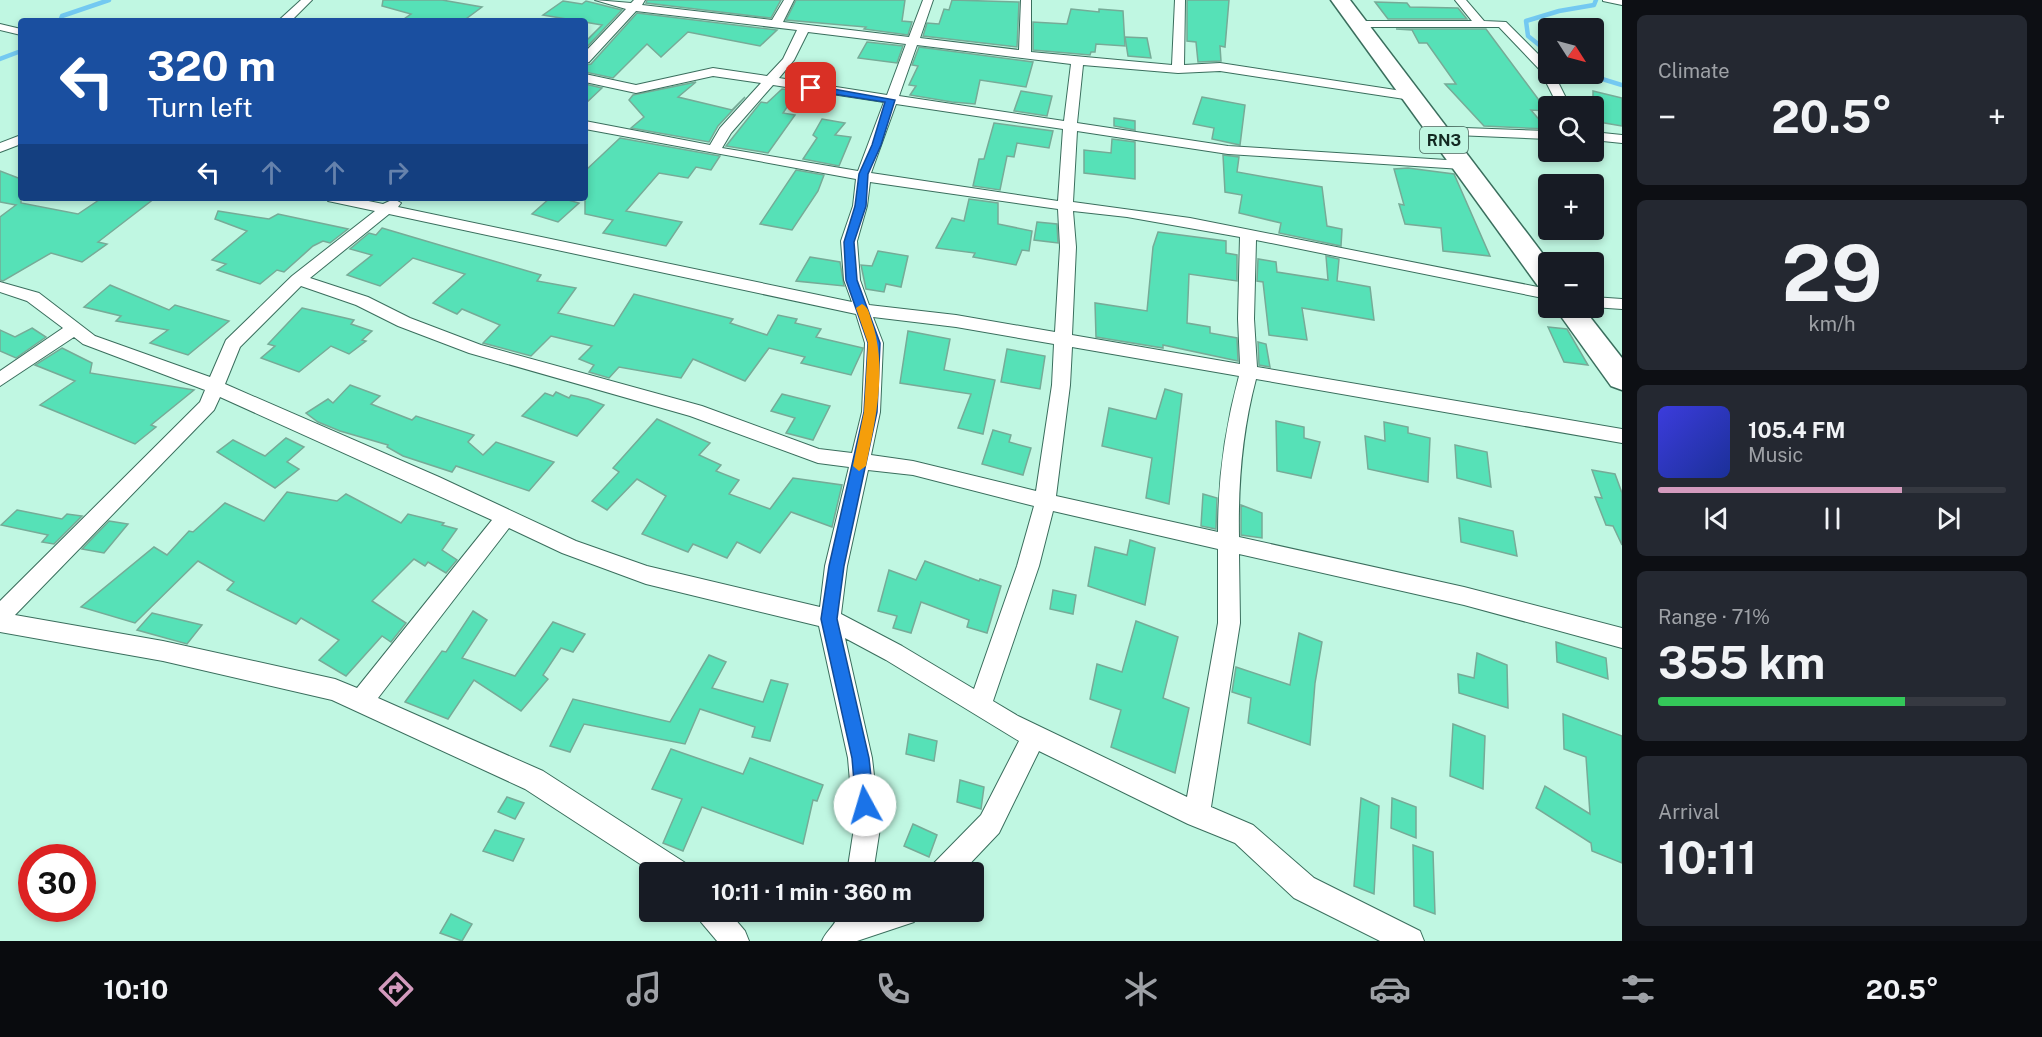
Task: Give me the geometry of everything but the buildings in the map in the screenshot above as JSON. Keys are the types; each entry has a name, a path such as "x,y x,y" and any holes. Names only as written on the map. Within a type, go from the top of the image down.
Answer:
{"highway":[{"name":"RN3","path":"1340,0 1538,267"},
{"path":"1576,318 1622,379"}],"street":[{"path":"287,18 307,0"},
{"path":"600,0 637,3 804,28 1078,61 1178,69 1220,67 1411,96"},
{"path":"776,24 789,0"},
{"path":"862,862 867,828 861,758 829,619 836,566 871,412 874,343 852,280 849,242 860,206 864,174 928,0"},
{"path":"1026,0 1026,55"},
{"path":"1178,69 1180,0"},
{"path":"1460,0 1481,24"},
{"path":"1608,1 1622,2"},
{"path":"588,56 637,3"},
{"path":"1358,24 1502,24 1545,68 1559,96"},
{"path":"0,27 18,31"},
{"path":"714,150 725,131 771,82 788,60 804,28"},
{"path":"980,706 1028,566 1045,501 1061,385 1068,247 1065,206 1078,61"},
{"path":"588,79 636,89 713,72 1228,150 1462,165"},
{"path":"588,126 714,150 1065,206 1136,214 1248,234 1441,276 1538,292"},
{"path":"1437,131 1538,135"},
{"path":"1604,137 1622,139"},
{"path":"0,150 18,141"},
{"path":"0,150 18,150"},
{"path":"370,201 394,203 862,310 956,321 1622,436"},
{"path":"0,616 208,405 232,344 298,280 394,203"},
{"path":"1197,815 1229,623 1228,496 1235,424 1249,373 1246,319 1248,234"},
{"path":"298,280 362,301 404,322 475,349 695,411 818,456 913,468 1045,501 1464,596 1622,638"},
{"path":"0,287 33,297 88,340 214,386 569,547 646,575 829,619 894,652 980,706 1034,736 1197,815 1244,834 1304,888 1410,941"},
{"path":"1604,303 1622,304"},
{"path":"0,380 75,328"},
{"path":"361,701 506,517"},
{"path":"0,622 163,651 335,690 534,780 661,862"},
{"path":"953,862 990,824 1034,736"},
{"path":"719,922 735,941"},
{"path":"846,927 865,922"}],"waterway":[{"path":"61,18 109,0"},
{"path":"1538,44 1528,36 1526,21 1559,11 1594,5 1596,0"},
{"path":"0,59 18,52"},
{"path":"1604,80 1622,85"}],"slow traffic":[{"path":"859,466 871,412 874,343 862,308"}],"route":[{"path":"811,88 890,100 864,174 860,206 849,242 852,280 874,343 871,412 836,566 829,619 861,758 865,805"}]}
